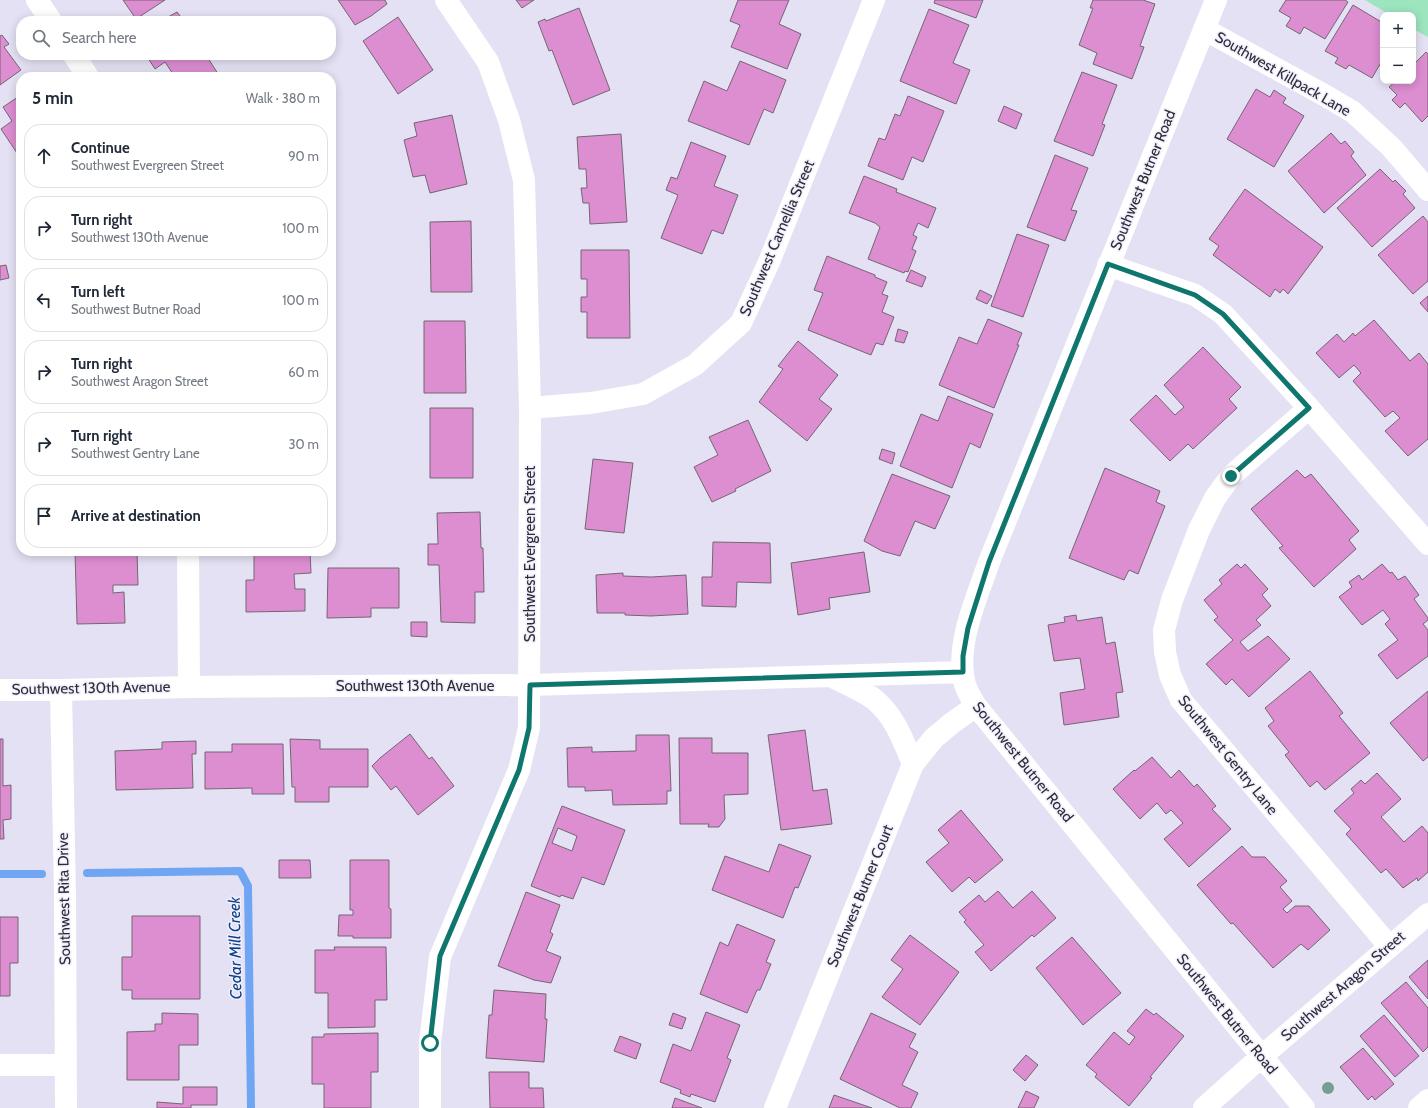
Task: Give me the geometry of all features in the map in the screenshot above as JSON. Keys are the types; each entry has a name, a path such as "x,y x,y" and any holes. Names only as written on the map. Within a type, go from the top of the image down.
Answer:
{"street":[{"path":"37,0 48,16"},
{"name":"Southwest Evergreen Street","path":"430,1108 430,1043 440,956 519,770 529,728 530,685 530,408 524,180 509,120 488,62 446,0"},
{"name":"Southwest Camellia Street","path":"530,408 591,403 643,394 695,365 741,323 769,262 874,0"},
{"name":"Southwest Butner Road","path":"1216,0 1108,264 989,562 968,628 963,656 963,672 965,682 976,706 1304,1108"},
{"name":"Southwest Killpack Lane","path":"1204,29 1353,112 1391,147 1428,190"},
{"path":"77,60 85,72"},
{"path":"1108,264 1195,295 1223,314 1309,408 1428,544"},
{"name":"Southwest Gentry Lane","path":"1309,408 1231,476 1215,498 1199,530 1172,600 1164,630 1165,652 1170,675 1181,700 1388,946"},
{"path":"188,556 189,687"},
{"name":"Southwest 130th Avenue","path":"0,690 189,687 530,685 963,672"},
{"name":"Southwest 130th Avenue","path":"830,676 874,699 887,712 900,732 913,764"},
{"name":"Southwest Rita Drive","path":"61,690 66,1108"},
{"name":"Southwest Butner Court","path":"775,1108 913,764 934,738 976,706"},
{"name":"Southwest Aragon Street","path":"1204,1108 1388,946 1428,914"},
{"path":"0,1066 66,1065"},
{"path":"1419,1108 1428,1100"}],"green space":[{"path":"1365,0 1428,0 1428,37 1416,31 1416,12 1385,12"}],"building":[{"path":"123,0 165,0 141,16 134,16"},
{"path":"338,0 385,0 387,4 371,16 355,25"},
{"path":"516,0 534,0 522,8"},
{"path":"738,0 789,0 779,24 801,34 787,69 731,47 740,25 730,21"},
{"path":"935,0 983,0 976,18 934,3"},
{"path":"1093,0 1143,0 1155,4 1140,46 1144,47 1132,79 1093,64 1097,53 1079,45 1093,8 1090,8"},
{"path":"1286,0 1345,0 1348,2 1325,39 1304,27 1300,34 1286,26 1291,18 1279,11"},
{"path":"1353,5 1380,21 1380,64 1372,78 1349,65 1346,69 1335,63 1338,58 1325,51"},
{"path":"579,8 610,90 573,105 552,50 549,51 538,22 545,19 546,21"},
{"path":"929,9 969,25 953,63 970,70 956,104 900,81"},
{"path":"177,12 180,16 170,16"},
{"path":"398,17 433,70 398,94 363,41"},
{"path":"2,35 9,44 4,47 21,70 16,72 16,74 0,85 0,36"},
{"path":"1426,52 1428,54 1428,116 1422,122 1405,103 1400,108 1392,100 1397,95 1389,87 1392,84 1416,84 1416,62"},
{"path":"149,60 209,60 217,72 172,72 165,62 155,69"},
{"path":"740,61 786,80 773,113 764,109 749,145 688,121 704,81 727,91"},
{"path":"1082,72 1117,85 1102,124 1105,125 1093,156 1054,141"},
{"path":"1256,89 1270,97 1274,90 1286,98 1283,103 1304,116 1274,167 1227,139"},
{"path":"908,96 944,111 923,162 912,157 903,180 868,166 879,138 885,140 895,114 900,116"},
{"path":"16,98 16,152 1,129 12,121 3,107"},
{"path":"1004,106 1022,114 1016,129 998,121"},
{"path":"452,115 467,184 430,193 425,175 413,177 404,140 417,136 414,123"},
{"path":"1331,133 1341,144 1345,141 1354,152 1351,156 1366,175 1324,213 1288,171"},
{"path":"621,134 627,222 590,224 589,203 583,203 581,188 587,188 586,169 579,169 577,137"},
{"path":"691,142 726,156 714,186 738,195 723,234 712,230 702,254 661,238 678,195 666,190 671,177 677,179"},
{"path":"1055,155 1088,168 1071,210 1077,211 1065,241 1027,227"},
{"path":"1380,169 1393,182 1395,180 1406,191 1403,194 1415,208 1372,247 1337,208"},
{"path":"864,176 897,189 896,192 936,208 928,228 918,223 913,235 917,237 912,249 916,251 908,272 905,271 904,273 868,259 880,227 875,223 849,213"},
{"path":"1245,189 1323,247 1288,294 1283,289 1280,293 1275,289 1270,297 1213,255 1219,246 1209,239"},
{"path":"1423,216 1428,222 1428,281 1413,294 1378,255"},
{"path":"471,221 472,292 431,292 430,222"},
{"path":"1017,234 1049,245 1023,317 991,306"},
{"path":"581,250 629,250 630,338 587,338 587,312 581,312 581,297 587,297 587,279 581,279"},
{"path":"827,256 875,275 875,277 887,282 882,294 888,296 882,312 894,317 883,345 876,343 871,355 808,330 823,293 814,290"},
{"path":"6,265 9,278 0,280 0,266"},
{"path":"911,270 926,277 922,287 906,281"},
{"path":"980,290 992,296 987,304 976,299"},
{"path":"1428,296 1428,312 1420,303"},
{"path":"988,319 1022,333 1017,345 1019,345 994,408 939,385 959,337 977,344"},
{"path":"1374,320 1410,361 1419,353 1428,364 1428,439 1408,456 1385,431 1400,418 1393,411 1385,417 1353,381 1361,373 1354,365 1339,378 1316,353 1337,334 1344,342 1353,333 1355,336"},
{"path":"424,321 465,321 466,393 424,393"},
{"path":"898,329 908,332 904,343 895,341"},
{"path":"798,341 838,375 819,399 832,409 807,441 759,402 783,369 778,366"},
{"path":"1203,347 1241,387 1229,399 1237,408 1193,449 1188,444 1170,461 1130,420 1156,395 1175,415 1184,407 1164,385"},
{"path":"948,396 993,414 980,448 970,443 952,488 900,466 921,414 938,421"},
{"path":"430,408 473,408 473,478 430,478"},
{"path":"748,420 771,471 735,489 736,491 712,502 694,467 718,455 709,437"},
{"path":"882,449 895,453 892,464 879,459"},
{"path":"593,459 633,463 624,533 585,529"},
{"path":"1105,468 1160,491 1156,502 1165,506 1138,574 1129,570 1124,580 1069,558"},
{"path":"1297,470 1305,478 1311,474 1359,531 1349,540 1356,549 1314,587 1279,548 1283,546 1251,509"},
{"path":"892,474 950,496 935,529 915,521 900,556 882,551 864,541"},
{"path":"480,512 484,592 475,592 475,623 441,622 439,565 428,565 428,544 438,544 437,513"},
{"path":"713,542 770,543 771,583 737,582 736,607 702,606 702,577 712,577"},
{"path":"864,552 870,592 829,598 830,609 798,615 791,563"},
{"path":"75,556 137,556 138,585 113,585 113,593 124,592 125,623 77,624"},
{"path":"254,556 310,556 311,573 294,574 295,589 305,589 305,611 246,612 246,580 254,580"},
{"path":"1237,564 1241,568 1245,564 1268,589 1262,595 1271,606 1256,620 1261,625 1240,642 1248,651 1268,636 1290,659 1249,697 1232,679 1226,685 1206,664 1233,640 1214,620 1218,617 1204,600 1222,584 1219,580"},
{"path":"1382,564 1390,573 1392,572 1398,580 1405,576 1419,595 1414,599 1428,618 1428,620 1423,624 1428,630 1428,656 1397,679 1378,655 1398,640 1385,624 1390,619 1383,610 1362,625 1339,597 1352,587 1349,582 1359,575 1362,580"},
{"path":"328,568 399,568 399,608 371,608 371,617 327,618"},
{"path":"623,573 623,576 651,577 686,575 688,614 651,616 625,615 625,613 597,613 596,575"},
{"path":"1076,615 1077,621 1102,617 1106,644 1115,642 1123,692 1116,693 1119,717 1064,725 1060,693 1085,689 1080,658 1054,661 1048,625 1065,622 1064,617"},
{"path":"411,622 427,622 427,637 411,636"},
{"path":"1310,671 1343,713 1339,716 1370,753 1325,790 1317,781 1310,787 1285,755 1289,752 1268,726 1274,721 1265,708"},
{"path":"1428,691 1428,757 1423,761 1390,723"},
{"path":"805,730 813,791 827,789 832,824 781,830 768,735"},
{"path":"410,734 429,759 432,757 454,786 418,815 396,786 391,790 372,766"},
{"path":"636,735 669,735 671,791 667,791 667,804 613,805 612,790 585,791 585,787 568,787 567,748 592,747 592,752 636,751"},
{"path":"679,738 712,738 712,753 748,753 748,794 724,795 725,819 719,827 708,827 709,824 680,824"},
{"path":"0,739 3,739 3,786 11,785 11,819 3,820 4,839 0,839"},
{"path":"290,739 320,740 320,749 368,749 368,787 329,787 329,802 295,802 295,787 292,787"},
{"path":"196,741 196,754 192,754 193,788 116,790 115,751 162,749 162,742"},
{"path":"232,744 283,744 284,794 252,794 252,788 205,789 205,752 232,752"},
{"path":"1152,757 1171,778 1179,770 1194,787 1197,784 1216,806 1212,809 1231,829 1189,867 1164,839 1183,823 1171,810 1166,814 1157,803 1140,819 1113,789 1134,770 1135,771"},
{"path":"1377,773 1401,799 1381,817 1404,842 1422,826 1428,833 1428,872 1418,881 1417,878 1403,888 1386,869 1381,873 1346,834 1351,829 1334,811 1354,793 1351,789 1361,780 1365,784"},
{"path":"562,806 625,830 604,885 582,877 573,899 561,895 560,897 531,886","holes":["558,828 577,836 572,851 552,843"]},
{"path":"961,810 1003,860 975,883 969,877 952,892 926,862 949,843 938,830"},
{"path":"779,844 811,856 798,888 795,887 783,918 712,890 725,856 769,872"},
{"path":"1242,846 1252,857 1265,857 1287,881 1280,887 1292,901 1283,909 1287,913 1295,906 1309,906 1330,930 1308,950 1301,944 1273,968 1233,923 1231,924 1197,885"},
{"path":"279,860 310,860 311,878 279,878"},
{"path":"350,860 389,860 389,908 391,909 391,938 353,938 353,936 338,936 339,915 353,915 353,910 350,910"},
{"path":"998,891 1013,908 1032,891 1056,918 1034,937 1032,935 991,971 975,952 984,945 964,922 966,920 959,912 979,895 985,902"},
{"path":"526,892 560,905 550,932 553,934 546,951 561,957 551,983 534,980 498,966"},
{"path":"132,916 200,916 200,999 132,999 132,990 122,990 122,957 132,957"},
{"path":"0,917 18,917 18,963 10,963 10,996 0,996"},
{"path":"737,924 775,940 766,962 771,964 760,990 757,990 747,1013 700,994 720,942 728,946"},
{"path":"910,935 959,972 920,1025 882,997 903,969 891,960"},
{"path":"1072,937 1121,993 1083,1025 1036,968"},
{"path":"334,947 386,947 387,1000 375,1000 375,1027 328,1028 328,993 315,993 315,950 335,950"},
{"path":"1428,960 1428,999 1409,977"},
{"path":"1406,982 1428,1008 1428,1047 1423,1052 1381,1003"},
{"path":"494,990 546,994 545,1019 547,1019 544,1062 486,1058 489,1015 492,1015"},
{"path":"1146,1009 1154,1015 1156,1013 1184,1036 1150,1077 1152,1078 1129,1106 1095,1077 1097,1074 1086,1065 1114,1032 1129,1045 1135,1037 1127,1031"},
{"path":"706,1012 740,1025 727,1058 731,1060 715,1102 691,1094 690,1097 680,1093 681,1090 660,1082 673,1044 691,1051"},
{"path":"162,1013 198,1014 198,1045 179,1045 179,1080 127,1080 127,1032 155,1031 155,1024 162,1024"},
{"path":"673,1013 686,1018 682,1029 669,1025"},
{"path":"871,1013 916,1034 909,1047 918,1052 902,1085 918,1093 911,1108 900,1108 840,1079"},
{"path":"1384,1015 1419,1056 1395,1077 1360,1036"},
{"path":"378,1033 378,1072 371,1072 371,1108 324,1108 324,1084 312,1084 312,1037 324,1037 324,1034"},
{"path":"620,1036 641,1044 636,1059 614,1051"},
{"path":"1363,1048 1394,1084 1375,1100 1372,1096 1368,1100 1340,1067"},
{"path":"1026,1055 1038,1065 1025,1081 1013,1070"},
{"path":"489,1072 529,1072 529,1088 543,1088 544,1108 490,1108"},
{"path":"183,1087 217,1087 217,1105 191,1105 191,1108 157,1108 157,1102 183,1104"},
{"path":"1026,1091 1039,1097 1034,1108 1018,1108"},
{"path":"834,1095 872,1108 829,1108"},
{"path":"675,1098 702,1108 672,1108"}],"waterway":[{"name":"Cedar Mill Creek","path":"87,873 240,871 248,886 251,1108"},
{"name":"Cedar Mill Creek","path":"0,874 42,874"}],"route":[{"path":"430,1043 440,956 519,770 529,728 530,685 963,672 965,640 989,562 1108,264 1195,295 1223,314 1309,408 1231,476"}]}
